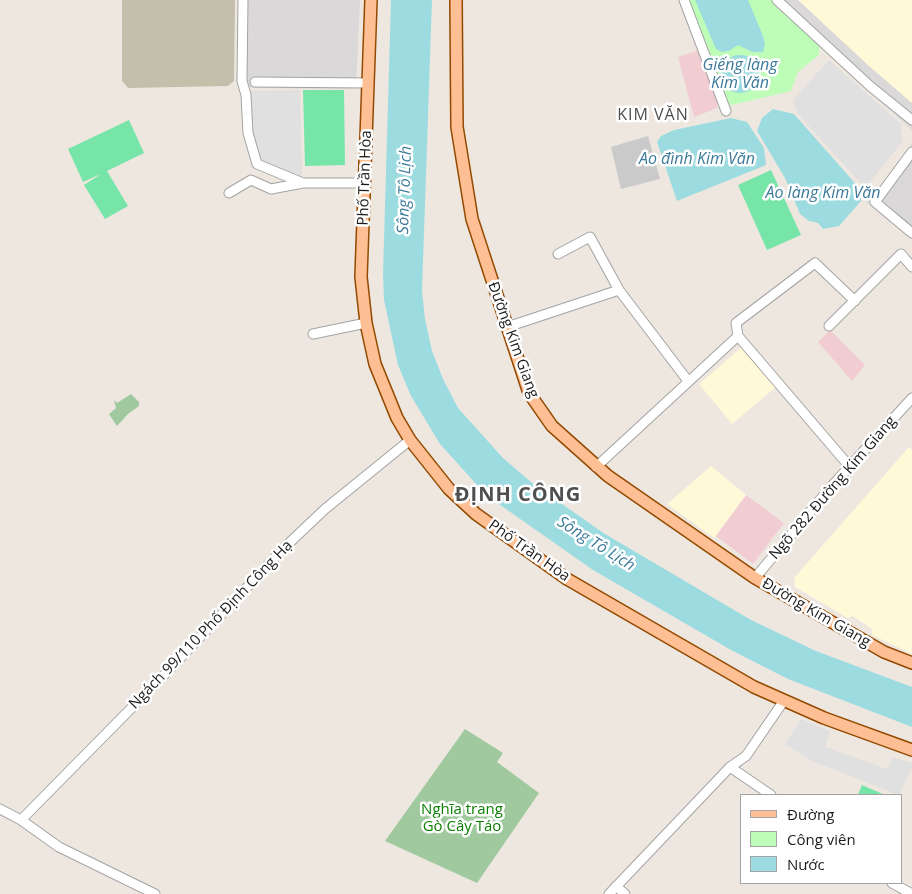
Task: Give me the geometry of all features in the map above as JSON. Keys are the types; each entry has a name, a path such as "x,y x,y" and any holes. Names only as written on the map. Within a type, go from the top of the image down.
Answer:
{"main road":[{"name":"Phố Trần Hòa","path":"371,0 361,277 366,324 375,364 397,418 410,440 449,489 489,524 520,547 634,619 729,674 783,702 912,750"},
{"name":"Đường Kim Giang","path":"456,0 456,127 463,173 472,219 529,393 552,426 596,467 637,498 754,578 884,652 912,663"}],"street":[{"path":"243,0 242,81 246,95 248,133 257,164 304,183"},
{"path":"684,0 726,111"},
{"path":"777,0 870,86 912,120"},
{"path":"255,82 368,82"},
{"path":"912,152 875,202 912,233"},
{"path":"229,193 251,180 271,189 304,183 364,183"},
{"path":"558,254 590,237 619,290 688,381"},
{"path":"829,326 901,254 912,267"},
{"path":"850,467 738,336 736,324 815,263 854,301"},
{"path":"507,327 619,290"},
{"path":"313,334 366,324"},
{"path":"596,467 738,336"},
{"name":"Ngõ 282 Đường Kim Giang","path":"754,578 912,398"},
{"name":"Ngách 99/110 Phố Định Công Hạ","path":"21,820 172,667 286,546 325,509 410,440"},
{"path":"609,894 730,767 746,756 783,702"},
{"path":"730,767 769,794"},
{"path":"0,810 21,820 59,847 155,894"},
{"path":"894,884 912,894"},
{"path":"616,886 625,894"}],"shaded area":[{"path":"122,0 235,0 234,81 228,86 128,88 122,81"},
{"path":"247,0 360,0 356,89 251,88 246,82"},
{"path":"769,0 912,0 912,130"},
{"path":"798,0 912,0 912,103 870,67"},
{"path":"699,50 718,101 717,108 694,117 678,57"},
{"path":"829,60 901,124 902,142 865,188 798,114 793,100"},
{"path":"300,90 302,178 259,159 253,133 250,91"},
{"path":"648,136 660,179 621,189 611,147"},
{"path":"912,142 912,238 866,202 908,154"},
{"path":"830,330 865,365 852,381 818,342"},
{"path":"743,346 777,386 732,424 699,384"},
{"path":"909,447 912,450 912,654 872,635 872,629 853,616 848,618 795,587 794,578"},
{"path":"711,466 746,495 714,538 667,504"},
{"path":"746,495 784,523 753,564 716,536"},
{"path":"801,719 830,731 825,747 887,769 893,757 912,763 912,768 899,794 896,794 812,761 785,744"}],"green space":[{"path":"688,0 771,0 820,43 819,55 798,72 791,91 727,106"},
{"path":"303,90 344,90 345,165 305,166"},
{"path":"129,120 144,153 107,171 128,206 105,219 84,185 101,174 83,182 68,149"},
{"path":"771,170 801,235 767,250 738,185"},
{"path":"131,394 139,402 139,406 117,426 109,414 116,408 114,400 117,403"},
{"name":"Nghĩa trang Gò Cây Táo","path":"465,729 503,753 497,762 539,793 477,883 385,841"},
{"path":"862,785 883,794 858,794"}],"water":[{"name":"Sông Tô Lịch","path":"391,0 432,0 422,291 425,319 432,351 443,379 458,408 503,458 532,483 605,534 751,620 816,651 912,687 912,727 788,679 731,650 593,570 486,495 440,444 411,396 398,365 384,300 383,274"},
{"path":"695,0 748,0 763,36 765,45 763,52 752,52 738,45 729,51 722,52 716,49"},
{"name":"Giếng làng Kim Văn","path":"740,55 753,61 759,74 753,87 740,93 727,87 721,74 727,61"},
{"name":"Ao làng Kim Văn","path":"773,109 794,114 861,190 861,201 839,226 823,229 818,223 809,221 800,214 785,178 757,131 762,118"},
{"name":"Ao đình Kim Văn","path":"731,118 747,122 764,148 766,165 677,201 657,142 661,136 674,130"}],"district":[{"name":"KIM VĂN","path":"653,115"},
{"name":"ĐỊNH CÔNG","path":"518,495"}]}
